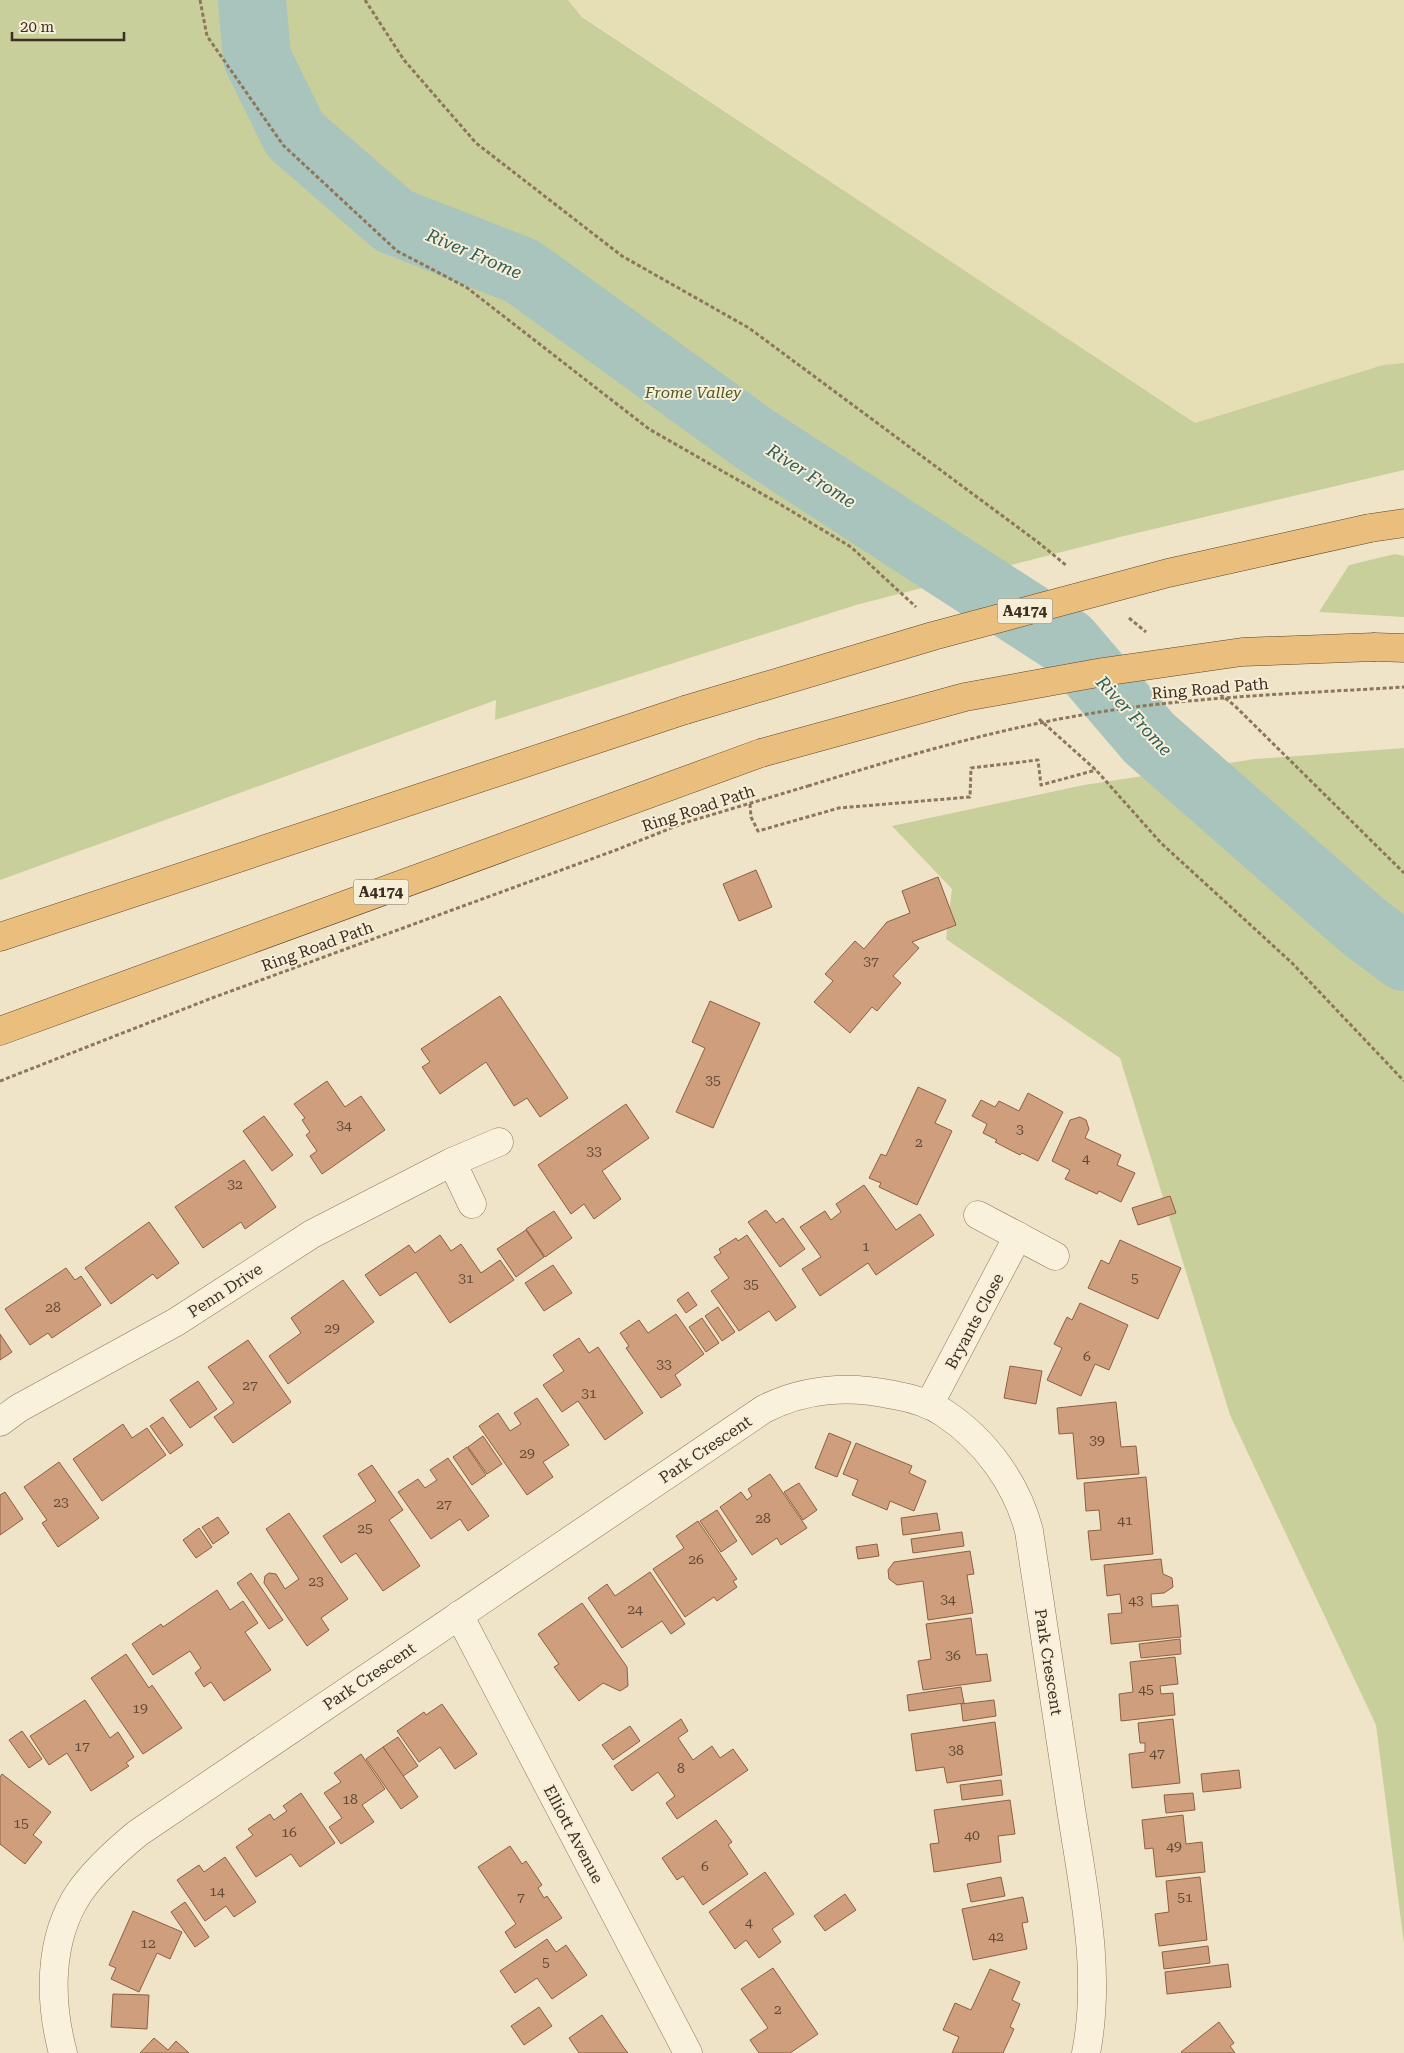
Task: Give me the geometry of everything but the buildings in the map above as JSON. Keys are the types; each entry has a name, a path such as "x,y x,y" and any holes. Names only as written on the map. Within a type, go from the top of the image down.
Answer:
{"highway":[{"name":"A4174","path":"0,938 685,710 933,636 1158,575 1370,528 1404,523"},
{"name":"A4174","path":"0,1031 761,753 966,697 1103,672 1242,652 1375,647 1404,648"}],"street":[{"name":"Penn Drive","path":"0,1422 19,1408 176,1322 312,1234 452,1162 499,1142"},
{"path":"452,1162 472,1204"},
{"path":"978,1215 1055,1256"},
{"name":"Bryants Close","path":"930,1405 1018,1236"},
{"name":"Park Crescent","path":"63,2053 53,2006 54,1966 63,1929 79,1894 105,1862 138,1833 743,1422 776,1403 808,1392 854,1389 903,1396 930,1405 957,1423 988,1452 1012,1486 1019,1500 1029,1531 1088,1917 1092,1985 1089,2039 1086,2053"},
{"name":"Elliott Avenue","path":"459,1615 688,2053"}],"path":[{"path":"200,0 207,36 283,146 397,251 466,287 649,429 778,502 851,548 923,613"},
{"path":"365,0 404,60 476,144 622,256 750,328 1039,543 1069,568"},
{"path":"1122,612 1152,637"},
{"path":"1212,687 1234,706 1404,873"},
{"name":"Ring Road Path","path":"0,1081 212,998 616,850 684,822 750,804 914,753 1028,726 1113,710 1255,696 1404,687"},
{"path":"1038,718 1096,770 1161,843 1292,963 1404,1081"},
{"path":"750,804 751,817 758,831 839,808 970,797 970,768 1038,760 1041,785 1096,770"}],"shaded area":[{"path":"568,0 1404,0 1404,363 1383,365 1195,423 582,16"}],"green space":[{"name":"Frome Valley","path":"0,0 568,0 582,17 1195,423 1383,365 1404,363 1404,470 1124,536 856,605 495,720 496,700 0,880"},
{"path":"1395,554 1404,556 1404,617 1319,612 1349,565"},
{"path":"1404,748 1404,1944 1376,1725 1230,1415 1120,1058 946,939 952,889 892,826 1084,785 1255,759"}],"waterway":[{"name":"River Frome","path":"252,0 257,58 295,135 394,221 522,271 756,440 1067,642 1149,738 1363,926 1404,957"}]}
